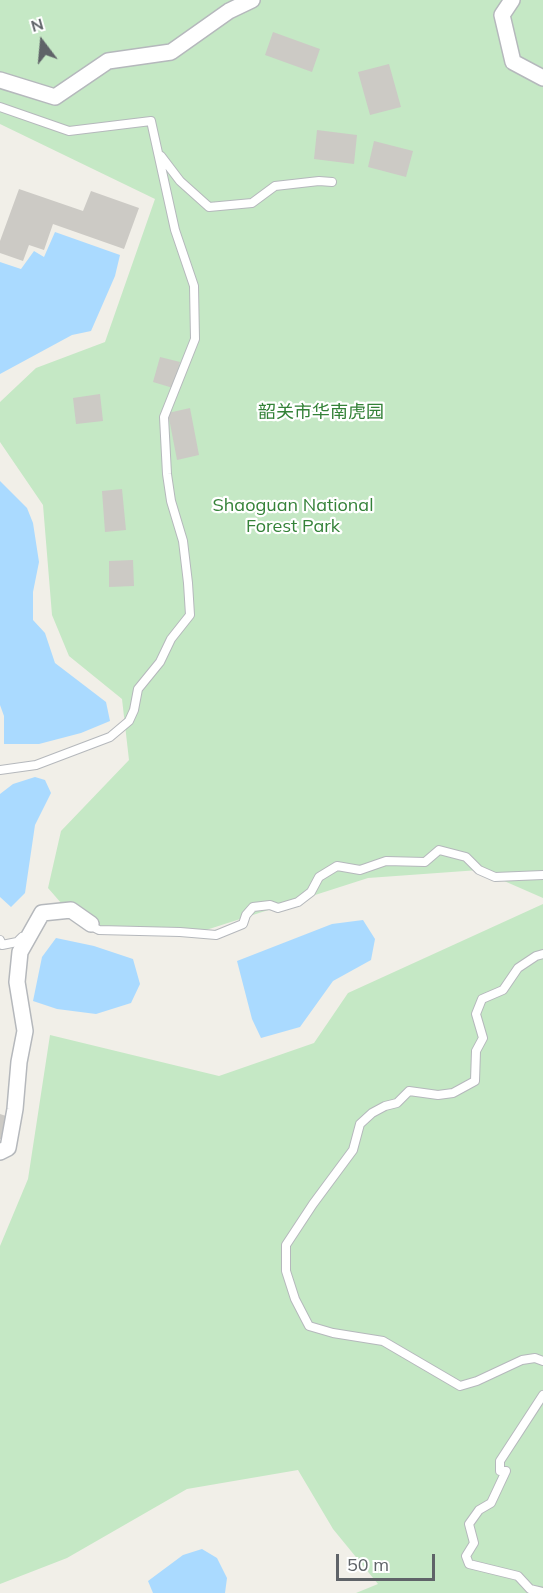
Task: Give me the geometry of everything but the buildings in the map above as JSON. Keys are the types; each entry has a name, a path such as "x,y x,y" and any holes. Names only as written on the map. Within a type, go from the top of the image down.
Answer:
{"street":[{"path":"0,80 55,97 108,61 171,52 229,11 252,0"},
{"path":"512,0 502,15 513,62 543,78"},
{"path":"0,1152 8,1148 25,1031 17,982 20,952 42,913 71,910 91,924"}],"lane":[{"path":"0,107 69,131 151,121 175,230 194,286 195,339 164,417 167,474 171,501 183,541 190,615 171,639 160,662 138,689 134,710 129,721 110,737 36,765 0,770"},
{"path":"158,153 180,181 209,207 252,203 275,186 319,181 332,182"},
{"path":"0,940 2,945 17,942 36,911 52,909 77,917 81,922 99,930 216,935 243,924 246,915 253,908 270,905 278,908 298,902 311,892 319,877 337,866 360,870 386,861 425,862 439,850 466,857 479,870 495,877 543,874"},
{"path":"543,954 518,968 502,990 482,999 476,1014 483,1038 476,1051 475,1081 453,1093 438,1095 409,1091 397,1103 372,1113 360,1124 353,1150 286,1245 286,1271 295,1299 309,1326 333,1333 382,1341 460,1386 477,1381 522,1360 535,1358 543,1361"},
{"path":"543,1395 500,1461 500,1471 506,1472 491,1503 479,1510 469,1524 474,1543 466,1556 469,1564 518,1576 530,1589 543,1592"}],"green space":[{"name":"Shaoguan National Forest Park","path":"0,0 543,0 543,898 479,870 368,878 206,930 82,927 48,888 61,831 129,760 122,699 69,656 52,615 43,505 0,442 0,402 36,368 105,342 155,199 0,124"},
{"path":"543,904 543,1593 356,1593 378,1584 333,1529 298,1470 187,1489 67,1558 0,1584 0,1246 28,1179 50,1035 219,1076 314,1043 348,993"}],"water":[{"path":"55,232 120,255 115,276 91,331 72,335 0,374 0,262 21,269 34,251 44,257"},
{"path":"0,481 27,508 33,523 39,562 33,592 33,620 45,633 55,663 106,702 110,721 81,733 39,744 4,744 4,716 0,705"},
{"path":"35,777 45,780 51,793 35,825 25,893 11,907 0,897 0,794 13,784"},
{"path":"363,920 375,939 371,960 333,981 300,1027 261,1038 252,1019 237,961 332,924"},
{"path":"56,938 94,946 133,959 140,984 131,1003 96,1014 57,1009 33,1001 42,957"},
{"path":"202,1549 217,1558 227,1578 225,1593 153,1593 148,1581 183,1555"}],"park label":[{"name":"韶关市华南虎园","path":"321,413"}]}
